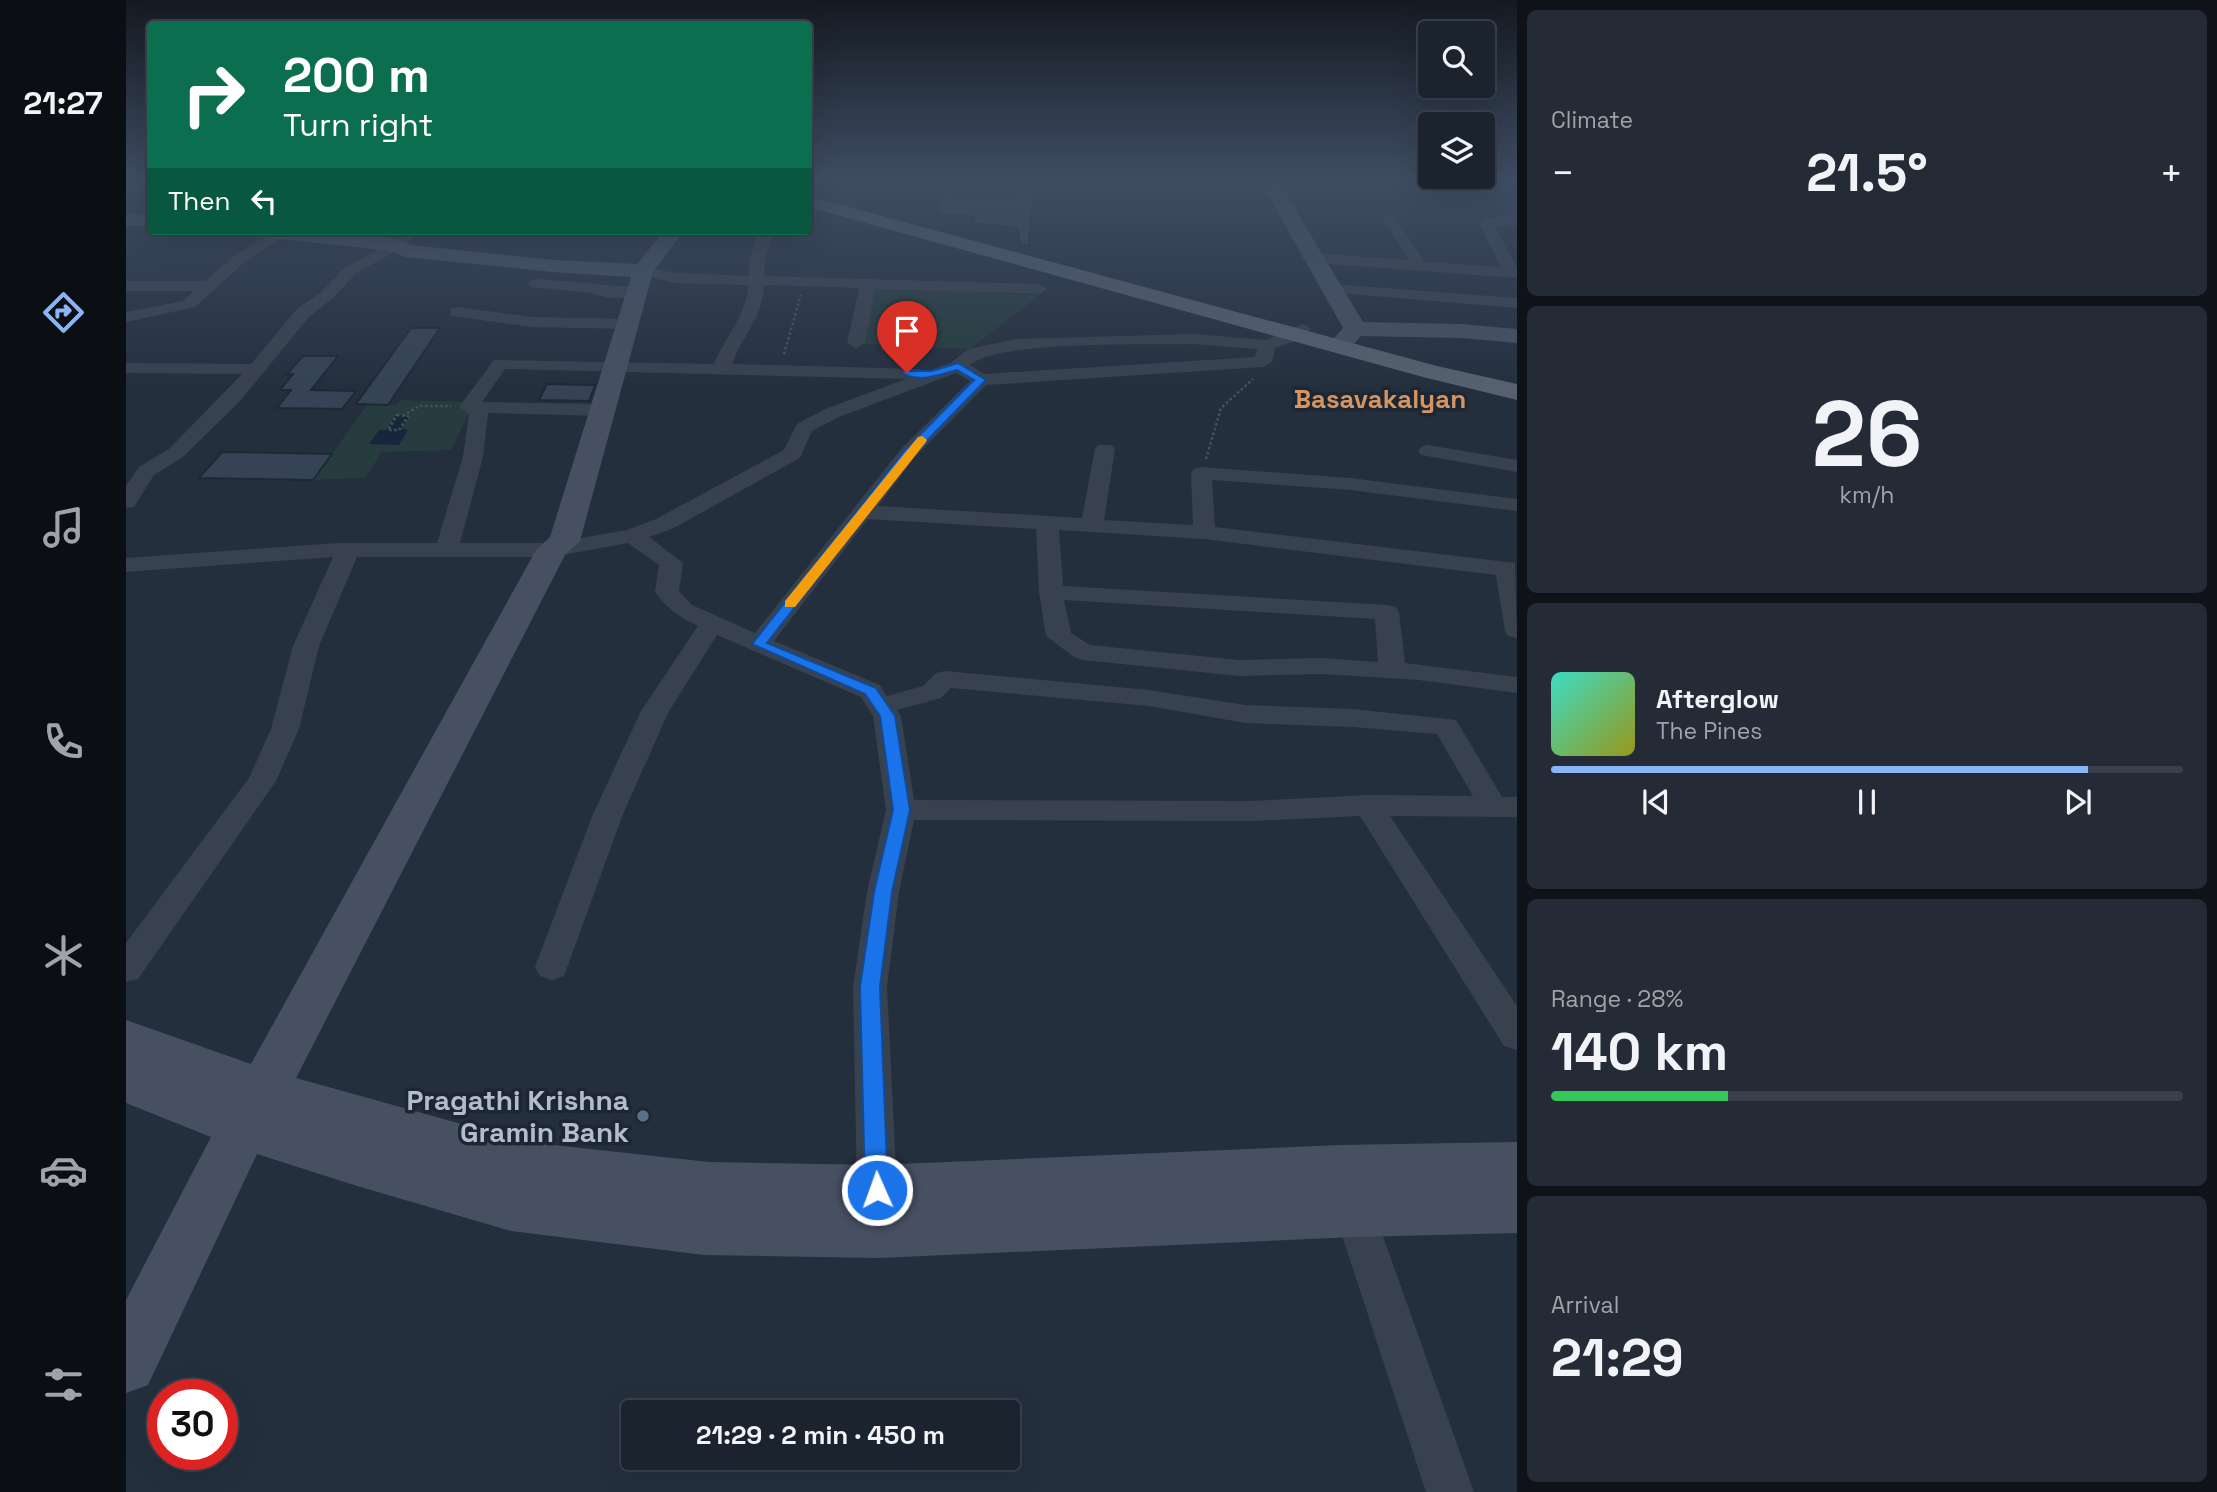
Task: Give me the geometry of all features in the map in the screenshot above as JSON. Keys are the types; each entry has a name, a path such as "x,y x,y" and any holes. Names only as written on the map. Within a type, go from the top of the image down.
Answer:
{"main road":[{"path":"987,249 1299,332 1346,338 1517,383"},
{"path":"1002,249 1299,332"},
{"path":"1346,338 1517,392"}],"street":[{"path":"126,317 189,304 207,286 256,249"},
{"path":"126,502 146,471 176,453 234,396 302,314 328,295 351,270 386,249"},
{"path":"405,249 405,251 554,266 636,295"},
{"path":"126,1363 254,1108 552,550 564,541 636,295 664,249"},
{"path":"722,368 732,342 748,319 756,296 757,260 761,249"},
{"path":"1309,249 1332,289 1346,338 1461,331 1517,336"},
{"path":"1409,249 1420,266"},
{"path":"1500,249 1514,273"},
{"path":"1314,258 1514,273"},
{"path":"554,266 533,291 600,289 600,292 636,295"},
{"path":"458,312 532,322 636,295 674,278 1039,289"},
{"path":"856,343 868,283"},
{"path":"126,286 207,286"},
{"path":"1332,289 1517,303"},
{"path":"958,366 981,380 1265,353 1299,332"},
{"path":"126,565 348,550 552,550 632,536 664,524 793,454 804,428 822,418 958,366 974,353 1016,344 1193,339 1265,353"},
{"path":"469,407 500,364 933,374"},
{"path":"126,368 257,369"},
{"path":"759,644 908,453 981,380"},
{"path":"469,407 603,410"},
{"path":"447,549 473,457 478,411 469,407"},
{"path":"1092,526 1105,449"},
{"path":"1428,451 1517,466"},
{"path":"1204,532 1201,473 1350,484 1517,505"},
{"path":"861,512 1204,532 1512,570 1517,631"},
{"path":"1047,524 1051,592 1059,636 1083,652 1239,668 1321,666 1393,670 1517,685"},
{"path":"632,536 671,563 667,592 683,610 871,691 887,716 901,810 883,892 870,987 877,1190"},
{"path":"126,970 262,781 285,729 306,646 348,550"},
{"path":"1051,592 1387,612 1388,645 1393,670"},
{"path":"552,967 608,814 655,711 712,623"},
{"path":"881,706 932,692 945,679 1149,698 1245,714 1353,718 1447,726 1505,806"},
{"path":"901,810 1238,811 1368,805 1505,806"},
{"path":"1368,805 1517,1035"},
{"path":"126,1041 354,1161 511,1205 704,1228 879,1231 1354,1211 1517,1207"},
{"path":"126,1081 254,1108 375,1125 526,1167 709,1187 877,1190 1340,1170 1517,1167"},
{"path":"1354,1211 1450,1492"}],"path":[{"path":"781,369 796,319 802,282"},
{"path":"1201,473 1221,408 1257,375 1265,353"},
{"path":"403,415 408,415 399,430 388,430 397,415 403,415 417,406 469,407"}],"green space":[{"path":"873,287 1040,295 970,349 863,344"},
{"path":"400,400 468,402 468,415 451,450 382,452 365,478 313,480 368,404 397,405"}],"water":[{"path":"396,415 410,415 401,429 408,430 399,445 369,444 379,430 386,430"}],"building":[{"path":"411,328 440,328 388,405 356,404"},
{"path":"303,356 338,356 311,390 356,391 342,409 277,408 291,390 280,390 293,374 287,374"},
{"path":"547,384 595,385 589,401 539,400"},
{"path":"222,452 332,454 313,480 199,478"}],"slow traffic":[{"path":"790,604 908,453 922,440"}],"place":[{"name":"Pragathi Krishna Gramin Bank","path":"643,1116"}],"district":[{"name":"Basavakalyan","path":"1380,399"}],"route":[{"path":"877,1190 870,987 883,892 901,810 887,716 871,691 759,644 908,453 981,380 958,366 933,374 907,373"}]}
